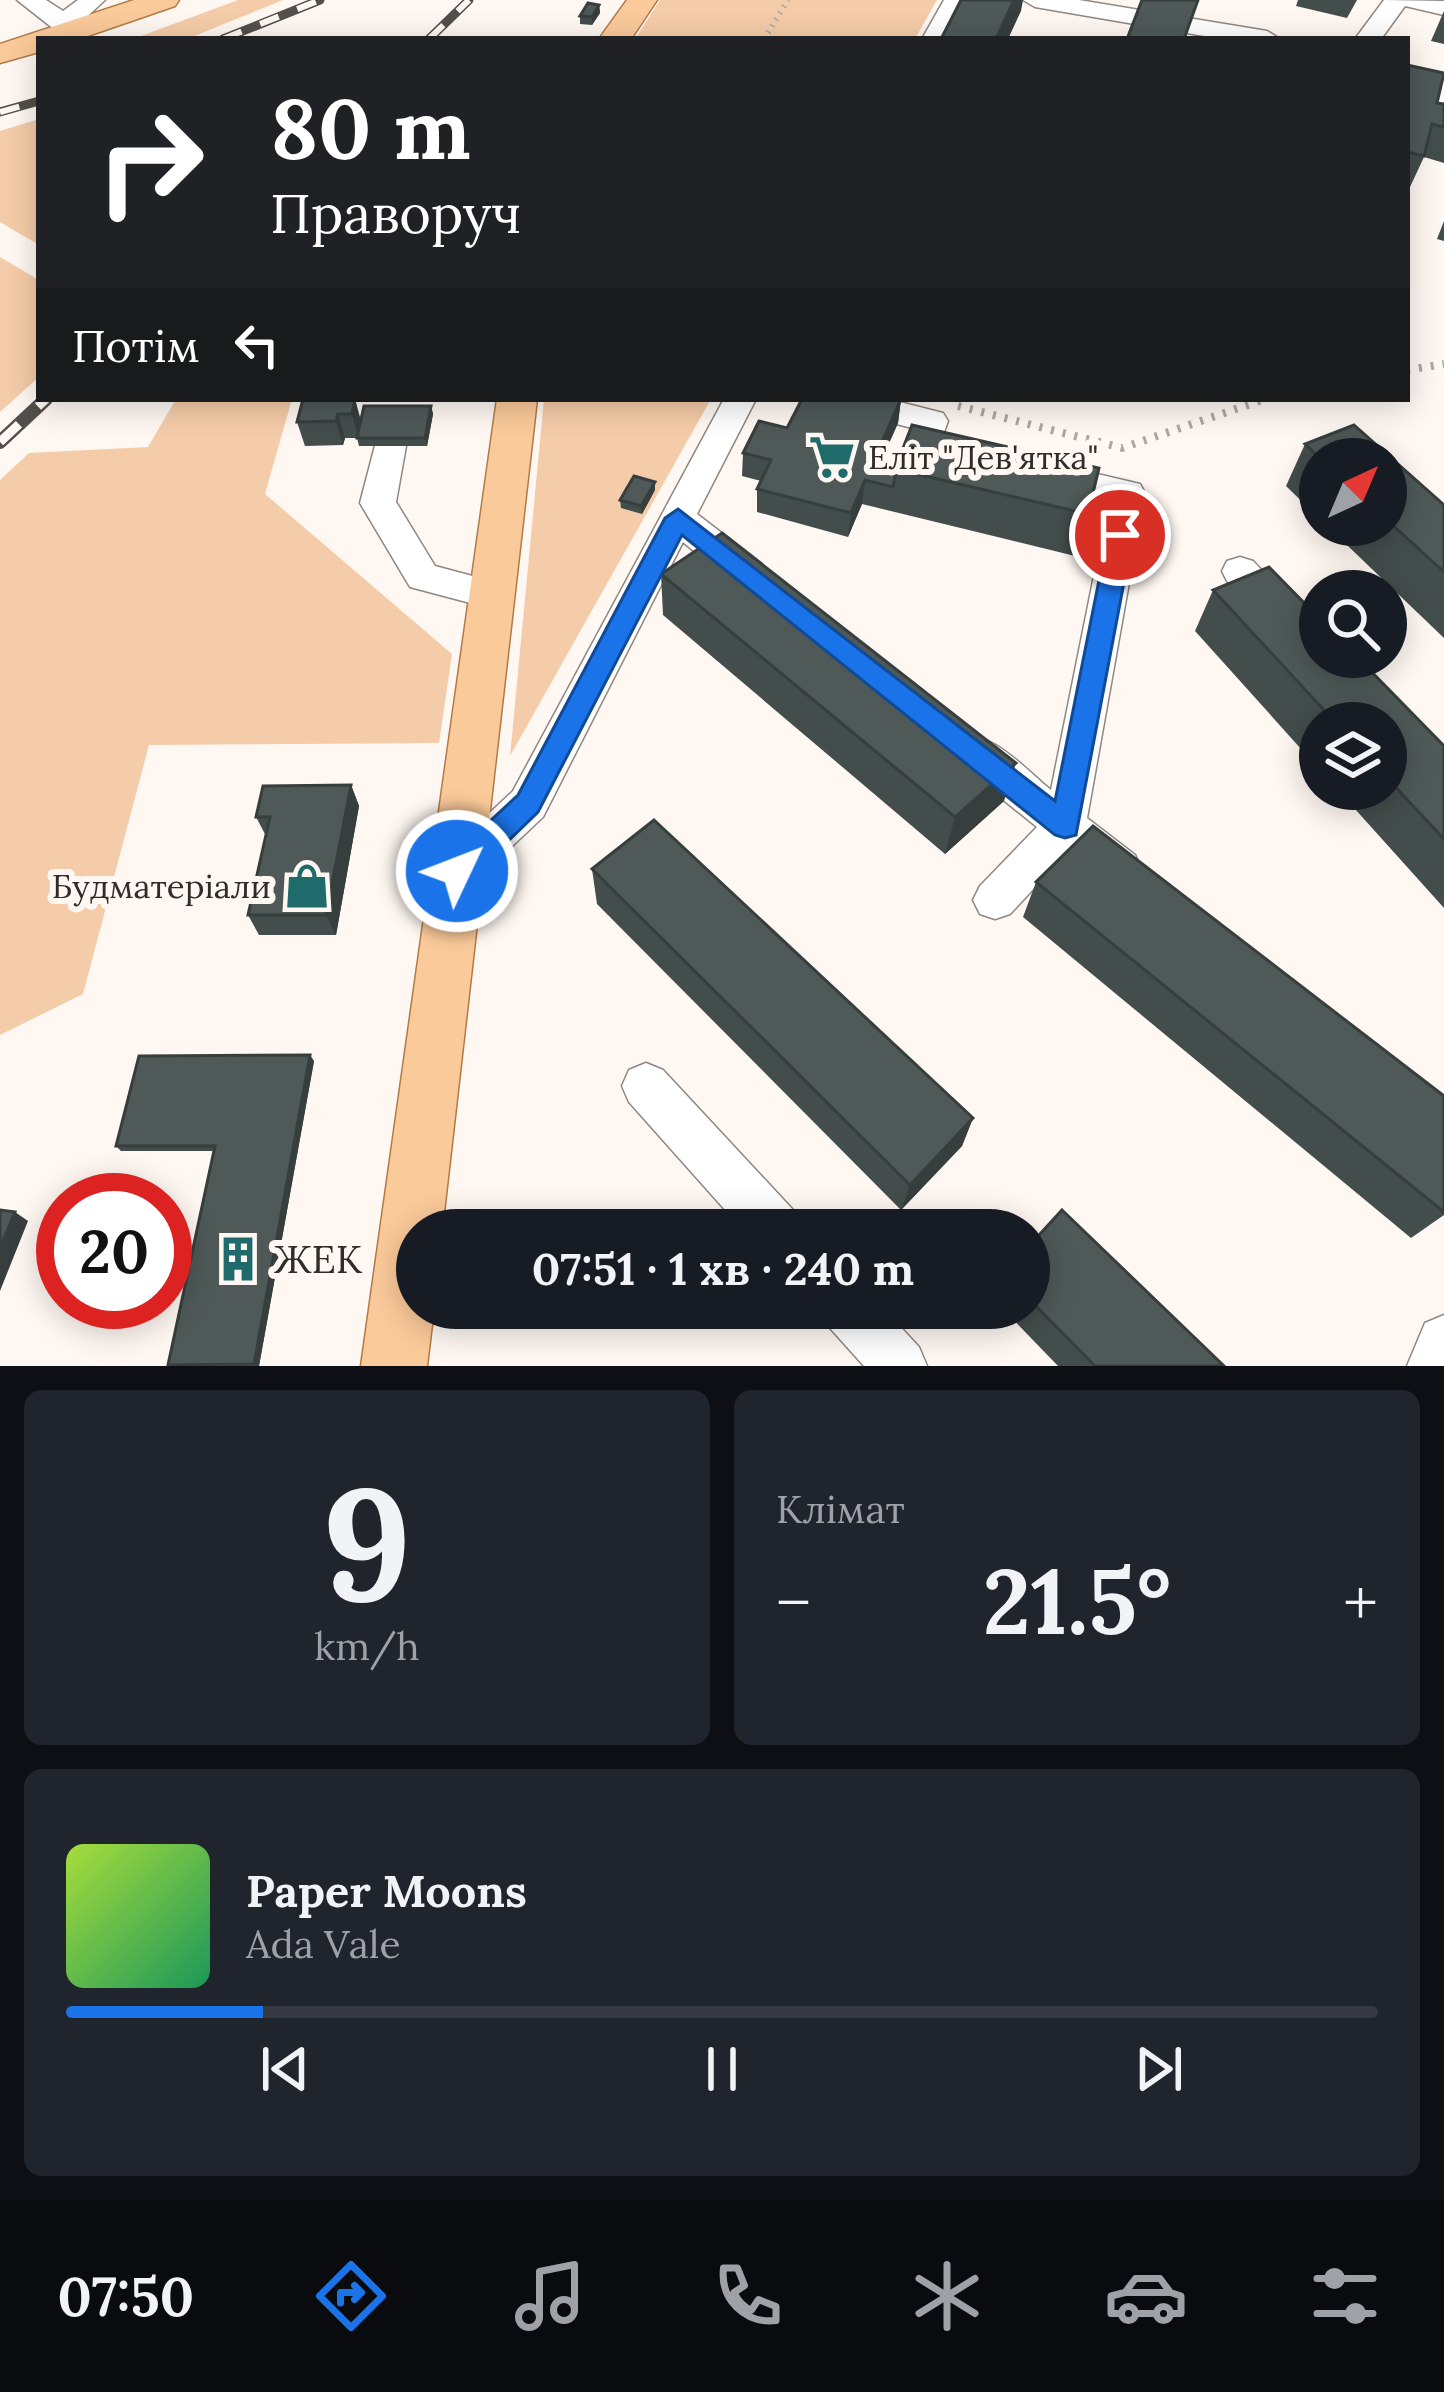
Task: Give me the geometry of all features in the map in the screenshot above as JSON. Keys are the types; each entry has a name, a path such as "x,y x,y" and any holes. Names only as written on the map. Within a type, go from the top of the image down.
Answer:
{"main road":[{"path":"56,34 164,0"},
{"path":"618,36 642,0"},
{"path":"0,54 36,41"},
{"path":"394,1366 518,402"}],"lane":[{"path":"29,0 56,34 94,0"},
{"path":"936,36 956,0"},
{"path":"1035,0 1113,8 1252,36"},
{"path":"1370,36 1397,0"},
{"path":"1412,0 1444,8"},
{"path":"1095,36 1113,8"},
{"path":"457,871 528,804 738,402"},
{"path":"855,402 932,421 922,445 1128,493 1065,826 995,900"},
{"path":"389,446 378,503 423,577 493,595"},
{"path":"678,518 788,606"},
{"path":"1240,571 1299,634"},
{"path":"1340,678 1352,690"},
{"path":"936,723 1160,899"},
{"path":"646,1086 758,1209"},
{"path":"867,1329 900,1366"},
{"path":"1433,1366 1444,1342"}],"path":[{"path":"766,36 788,0"},
{"path":"1410,370 1444,364"},
{"path":"952,402 1122,448 1256,402"}],"shaded area":[{"path":"238,0 283,0 194,36 141,36"},
{"path":"660,0 937,0 917,36 637,36"},
{"path":"36,120 36,243 0,222 0,131"},
{"path":"0,257 36,278 36,380 0,412"},
{"path":"174,402 291,402 265,494 452,654 439,743 149,745 83,994 0,1035 0,480 29,453 148,447"},
{"path":"544,402 709,402 510,756"}],"building":[{"path":"961,0 1014,0 997,36 943,36"},
{"path":"1142,0 1198,0 1185,36 1128,36"},
{"path":"588,3 599,5 592,17 580,16"},
{"path":"1410,66 1444,73 1437,103 1444,104 1444,127 1432,124 1424,156 1410,153"},
{"path":"302,402 354,402 352,414 338,414 336,421 297,422"},
{"path":"800,402 900,402 876,455 898,461 893,487 865,480 851,513 757,489 771,460 743,453 759,421 787,428"},
{"path":"364,406 431,406 425,438 357,438"},
{"path":"912,425 1099,468 1088,514 895,469"},
{"path":"1354,425 1369,438 1320,438"},
{"path":"1407,472 1444,505 1444,572 1407,538"},
{"path":"634,476 655,482 641,506 620,500"},
{"path":"722,533 1016,763 955,817 661,574"},
{"path":"1269,567 1299,598 1299,678 1378,678 1401,702 1317,702 1213,590"},
{"path":"1407,708 1444,746 1444,839 1407,799"},
{"name":"Будматеріали","path":"351,785 326,915 248,915 270,817 256,817 263,786"},
{"path":"654,820 973,1118 910,1185 592,869"},
{"path":"1093,826 1444,1096 1444,1212 1036,882"},
{"name":"ЖЕК","path":"310,1055 254,1364 168,1365 176,1329 192,1329 192,1253 215,1146 116,1146 139,1056"},
{"path":"0,1210 15,1212 0,1248"},
{"path":"1062,1210 1224,1366 1095,1366 1050,1320 1050,1223"}],"railway":[{"path":"230,36 320,0"},
{"path":"432,36 469,0"},
{"path":"0,112 36,102"},
{"path":"0,442 43,402"}],"place":[{"name":"Еліт \"Дев'ятка\"","path":"832,457"},
{"name":"Будматеріали","path":"307,886"},
{"name":"ЖЕК","path":"238,1259"}],"route":[{"path":"457,871 528,804 678,518 1065,826 1120,535"}]}
